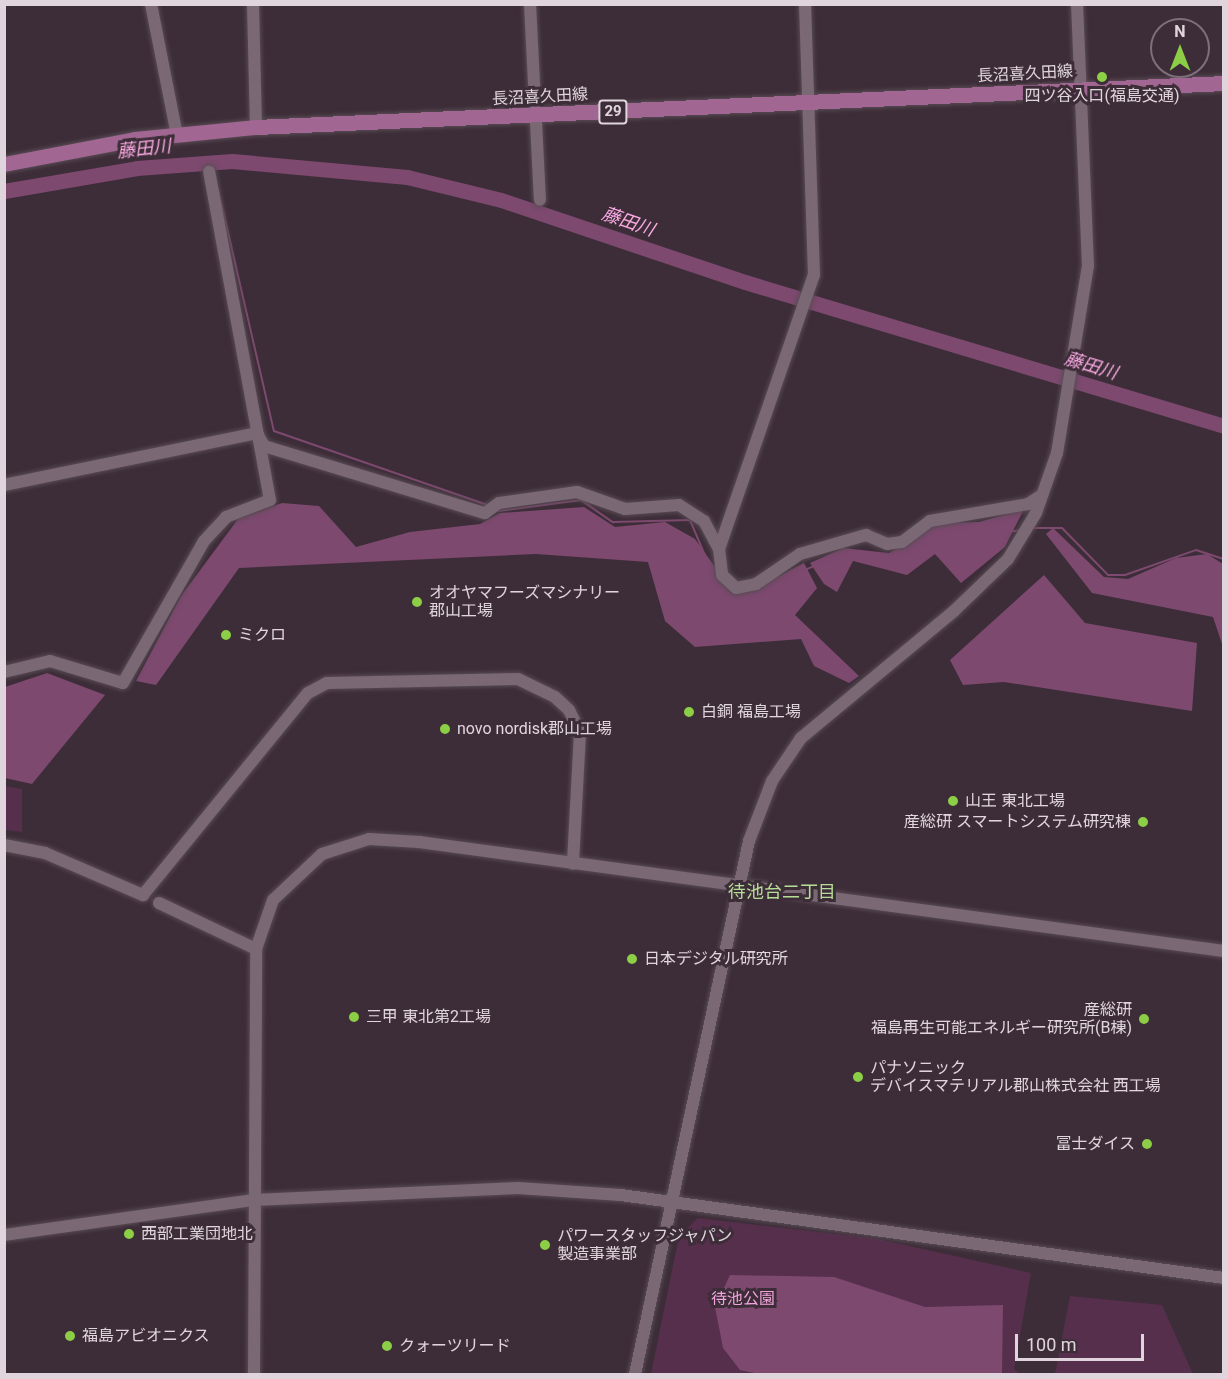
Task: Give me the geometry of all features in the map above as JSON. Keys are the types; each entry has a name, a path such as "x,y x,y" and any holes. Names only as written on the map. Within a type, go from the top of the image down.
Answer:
{"main road":[{"name":"長沼喜久田線","path":"4,164 177,135 256,127 1224,83"}],"street":[{"path":"151,4 177,135"},
{"path":"253,4 256,127"},
{"path":"530,4 540,200"},
{"path":"719,549 814,275 805,4"},
{"path":"635,1374 670,1202 761,806 801,738 992,578 1025,533 1036,513 1068,394 1088,266 1077,4"},
{"path":"4,672 50,661 123,683 204,541 226,517 270,500 209,172"},
{"path":"257,433 264,446 486,513 500,504 577,492 625,509 679,506 704,521 719,549 722,575 736,588 756,584 800,554 866,536 887,544 902,542 930,521 1028,504 1042,494"},
{"path":"4,485 257,433"},
{"path":"4,845 54,856 143,895 308,693 327,683 518,679 555,697 569,710 580,733 573,864"},
{"path":"254,1374 256,949 273,900 287,882 322,854 345,844 394,839 1224,951"},
{"path":"159,903 256,949"},
{"path":"4,1235 254,1200 518,1188 670,1202 1224,1278"}],"green space":[{"path":"4,786 22,789 22,832 5,830"},
{"name":"待池公園","path":"698,1218 878,1239 1031,1273 1014,1369 1020,1374 651,1374 679,1236"},
{"path":"1070,1296 1162,1305 1193,1374 1055,1374"}],"shaded area":[{"path":"282,503 319,506 356,547 410,532 480,524 500,513 584,507 615,527 665,522 695,539 733,592 748,592 804,563 817,588 795,615 859,676 849,683 814,666 801,639 695,647 665,621 648,562 536,554 239,568 156,685 136,681 181,596 238,519"},
{"path":"1024,509 1005,547 961,583 935,554 907,575 853,561 837,592 824,584 810,563 843,548 889,553 939,523 979,522"},
{"path":"1053,528 1104,577 1128,579 1176,558 1207,554 1223,564 1223,647 1213,617 1092,593 1046,534"},
{"path":"1044,575 1085,623 1197,643 1192,711 1004,682 963,685 950,660"},
{"path":"47,673 105,695 32,784 5,778 5,687"},
{"path":"730,1275 834,1277 925,1307 1003,1305 1002,1374 759,1374 740,1370 723,1348 715,1307"}],"waterway":[{"name":"藤田川","path":"4,191 137,168 232,161 407,177 501,200 745,282 1224,426"},
{"path":"218,189 274,431 488,505"},
{"path":"498,511 581,500 613,522 690,520 717,584 735,599 836,557 895,560 957,529 986,535 1020,530"},
{"path":"1032,528 1062,528 1108,575 1125,575 1196,550 1224,559"}],"place":[{"name":"四ツ谷入口(福島交通)","path":"1102,77"},
{"name":"オオヤマフーズマシナリー 郡山工場","path":"417,602"},
{"name":"ミクロ","path":"226,635"},
{"name":"白銅 福島工場","path":"689,712"},
{"name":"novo nordisk郡山工場","path":"445,729"},
{"name":"山王 東北工場","path":"953,801"},
{"name":"産総研 スマートシステム研究棟","path":"1143,822"},
{"name":"日本デジタル研究所","path":"632,959"},
{"name":"三甲 東北第2工場","path":"354,1017"},
{"name":"産総研 福島再生可能エネルギー研究所(B棟)","path":"1144,1019"},
{"name":"パナソニック デバイスマテリアル郡山株式会社 西工場","path":"858,1077"},
{"name":"冨士ダイス","path":"1147,1144"},
{"name":"西部工業団地北","path":"129,1234"},
{"name":"パワースタッフジャパン 製造事業部","path":"545,1245"},
{"name":"福島アビオニクス","path":"70,1336"},
{"name":"クォーツリード","path":"387,1346"}],"district":[{"name":"待池台二丁目","path":"782,892"}]}
